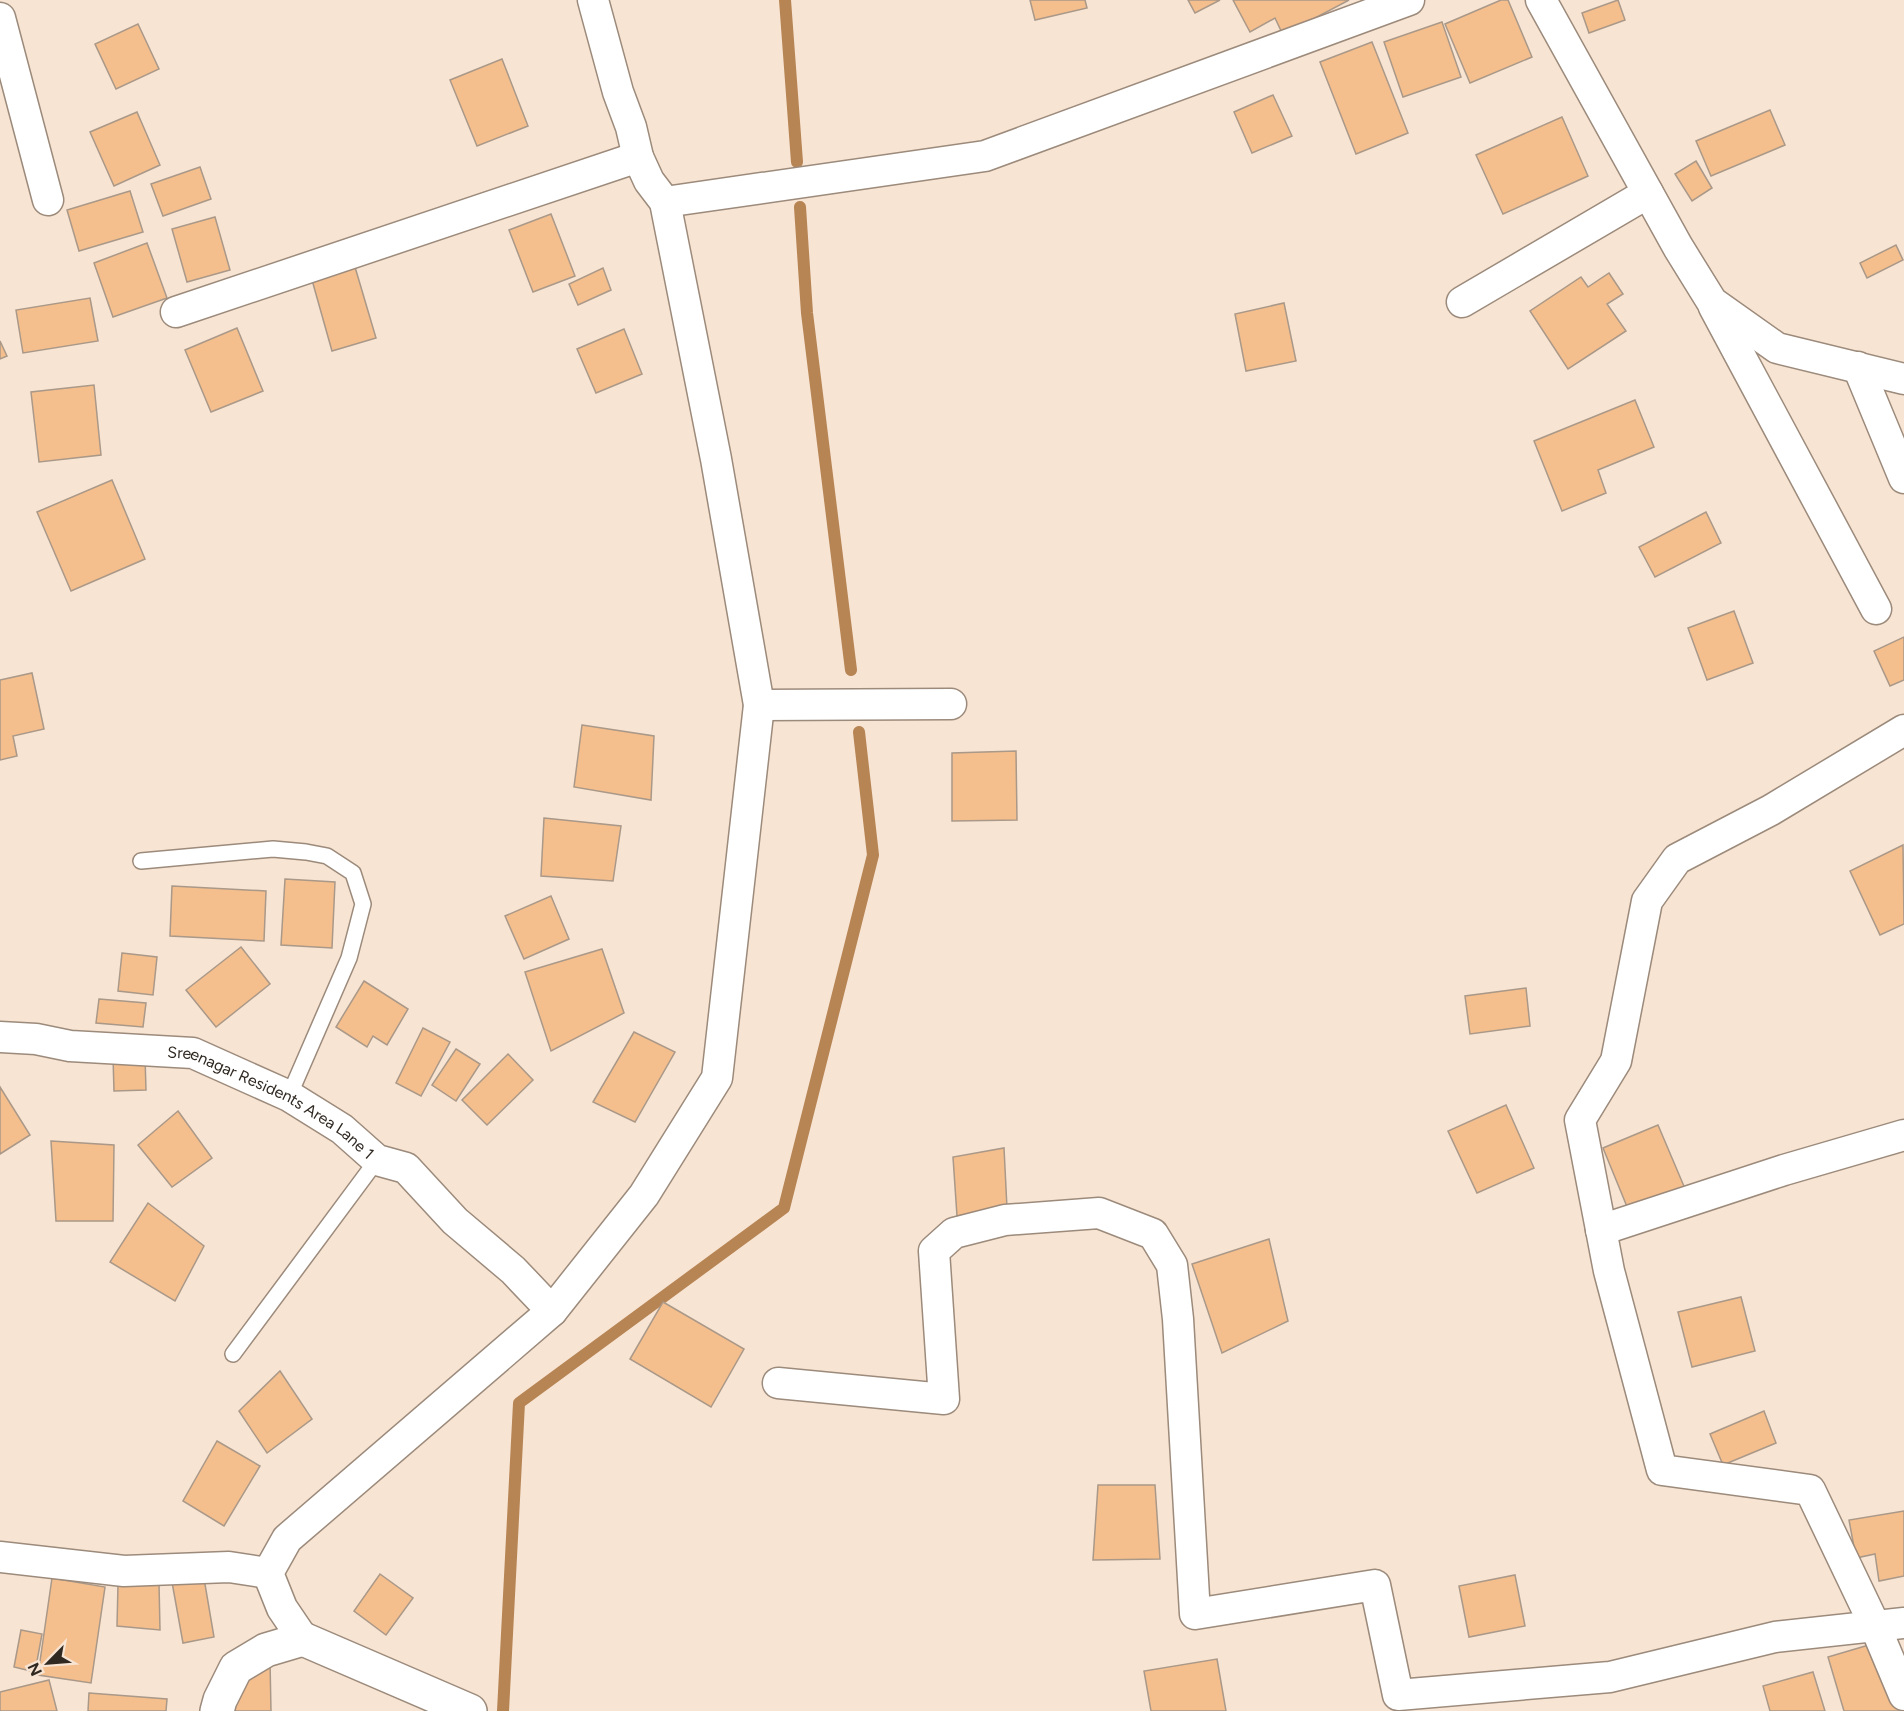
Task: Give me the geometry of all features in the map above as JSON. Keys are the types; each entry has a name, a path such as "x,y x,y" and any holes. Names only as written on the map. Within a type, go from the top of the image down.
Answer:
{"street":[{"path":"470,1711 303,1639 282,1608 268,1573 286,1539 552,1311 644,1195 717,1078 759,705 716,459 665,202 649,181 638,157 593,0"},
{"path":"665,202 985,156 1409,0"},
{"path":"1541,0 1648,193 1712,302 1876,609"},
{"path":"0,18 48,200"},
{"path":"176,312 638,157"},
{"path":"1462,302 1648,193"},
{"path":"1712,302 1777,348 1904,379"},
{"path":"1858,368 1904,478"},
{"path":"759,705 951,704"},
{"path":"1904,730 1771,810 1677,859 1647,901 1616,1061 1580,1120 1609,1271 1662,1470 1810,1490 1890,1624 1904,1695"},
{"name":"Sreenagar Residents Area Lane 1","path":"0,1037 36,1039 82,1047 193,1053 289,1096 342,1129 376,1160 406,1168 455,1221 513,1270 552,1311"},
{"path":"1601,1230 1784,1170 1904,1135"},
{"path":"778,1383 944,1399 934,1251 954,1233 1005,1220 1099,1213 1153,1234 1172,1265 1178,1319 1195,1614 1375,1585 1398,1695 1610,1677 1775,1637 1890,1624"},
{"path":"0,1557 124,1571 229,1568 268,1573"},
{"path":"217,1711 236,1668 266,1650 303,1639"}],"lane":[{"path":"141,861 273,849 327,856 353,873 363,904 349,958 289,1096"},
{"path":"233,1354 376,1160"}],"building":[{"path":"1030,0 1085,0 1087,8 1035,20"},
{"path":"1188,0 1220,0 1195,13"},
{"path":"1233,0 1349,0 1283,35 1275,18 1250,32"},
{"path":"1501,0 1508,0 1532,57 1470,83 1445,24"},
{"path":"1618,0 1625,20 1589,33 1582,13"},
{"path":"1442,22 1461,77 1403,97 1384,42"},
{"path":"138,24 159,69 116,89 95,44"},
{"path":"1372,42 1408,133 1356,154 1320,62"},
{"path":"502,59 528,126 477,146 450,80"},
{"path":"1273,95 1292,136 1252,153 1234,112"},
{"path":"1770,110 1785,145 1711,176 1696,141"},
{"path":"137,112 160,165 114,186 90,132"},
{"path":"1562,117 1588,176 1503,214 1476,155"},
{"path":"1696,161 1712,188 1692,201 1675,174"},
{"path":"200,167 211,199 163,216 151,184"},
{"path":"130,191 143,232 79,251 67,210"},
{"path":"551,214 575,276 533,292 509,230"},
{"path":"215,217 230,270 187,282 172,229"},
{"path":"147,243 167,298 113,317 94,263"},
{"path":"1896,245 1903,260 1867,278 1860,263"},
{"path":"355,267 376,338 332,351 312,280"},
{"path":"603,268 611,290 578,305 569,284"},
{"path":"1609,273 1623,294 1607,304 1626,331 1568,369 1530,311 1581,277 1588,287"},
{"path":"90,298 98,341 23,353 16,310"},
{"path":"1284,303 1296,361 1246,371 1235,314"},
{"path":"237,328 263,391 211,412 185,350"},
{"path":"624,329 642,374 596,393 577,349"},
{"path":"0,341 7,356 0,359"},
{"path":"94,385 101,455 39,462 31,392"},
{"path":"1635,400 1654,447 1598,470 1606,493 1562,511 1534,441"},
{"path":"112,480 145,559 71,591 37,512"},
{"path":"1706,512 1721,543 1655,577 1639,547"},
{"path":"1734,611 1753,663 1707,680 1688,628"},
{"path":"1904,637 1904,680 1890,686 1874,651"},
{"path":"32,673 44,729 13,736 17,756 0,760 0,680"},
{"path":"582,725 654,736 651,800 574,787"},
{"path":"1016,751 1017,820 952,821 952,753"},
{"path":"544,818 621,826 613,881 541,876"},
{"path":"1903,845 1904,924 1880,935 1850,871"},
{"path":"285,879 335,882 332,948 281,945"},
{"path":"172,886 266,891 264,941 170,936"},
{"path":"551,896 569,939 524,959 505,916"},
{"path":"241,947 270,984 216,1027 186,990"},
{"path":"602,949 624,1013 551,1051 525,972"},
{"path":"122,953 157,957 153,995 118,991"},
{"path":"364,981 408,1009 387,1045 373,1036 367,1047 336,1027"},
{"path":"1526,988 1530,1026 1470,1034 1465,996"},
{"path":"99,999 146,1003 143,1027 96,1023"},
{"path":"423,1028 450,1042 421,1096 396,1083"},
{"path":"634,1032 675,1052 635,1122 593,1102"},
{"path":"456,1049 480,1064 456,1101 432,1085"},
{"path":"508,1054 533,1080 487,1125 462,1100"},
{"path":"113,1057 145,1057 146,1090 114,1091"},
{"path":"0,1087 30,1135 0,1154"},
{"path":"1506,1105 1534,1168 1477,1193 1448,1131"},
{"path":"178,1111 212,1158 172,1187 138,1145"},
{"path":"1658,1125 1686,1191 1630,1214 1603,1148"},
{"path":"51,1141 114,1145 113,1221 56,1221"},
{"path":"1004,1148 1007,1208 957,1216 953,1157"},
{"path":"148,1203 204,1246 175,1301 110,1262"},
{"path":"1269,1239 1288,1321 1222,1353 1192,1264"},
{"path":"1741,1297 1755,1351 1692,1367 1678,1312"},
{"path":"663,1302 744,1349 711,1407 630,1359"},
{"path":"280,1371 312,1419 267,1453 239,1411"},
{"path":"1764,1411 1776,1443 1723,1465 1710,1434"},
{"path":"217,1441 260,1466 224,1526 183,1501"},
{"path":"1098,1485 1155,1485 1160,1559 1093,1560"},
{"path":"1904,1511 1904,1576 1879,1581 1875,1554 1856,1558 1849,1520"},
{"path":"200,1555 214,1637 183,1643 168,1560"},
{"path":"380,1574 413,1598 386,1635 354,1611"},
{"path":"1515,1575 1525,1626 1469,1637 1459,1586"},
{"path":"52,1578 105,1587 91,1683 38,1675"},
{"path":"159,1583 160,1630 117,1626 118,1585"},
{"path":"21,1630 42,1634 35,1672 14,1667"},
{"path":"1879,1642 1899,1711 1844,1711 1828,1657"},
{"path":"1217,1659 1226,1711 1151,1711 1144,1671"},
{"path":"270,1661 271,1711 227,1711 225,1662"},
{"path":"1813,1672 1825,1711 1770,1711 1763,1686"},
{"path":"49,1680 57,1711 0,1711 0,1692"},
{"path":"89,1693 167,1699 166,1711 88,1711"}],"waterway":[{"path":"785,0 797,162"},
{"path":"800,207 807,313 851,670"},
{"path":"503,1711 519,1403 784,1208 873,855 859,732"}]}
